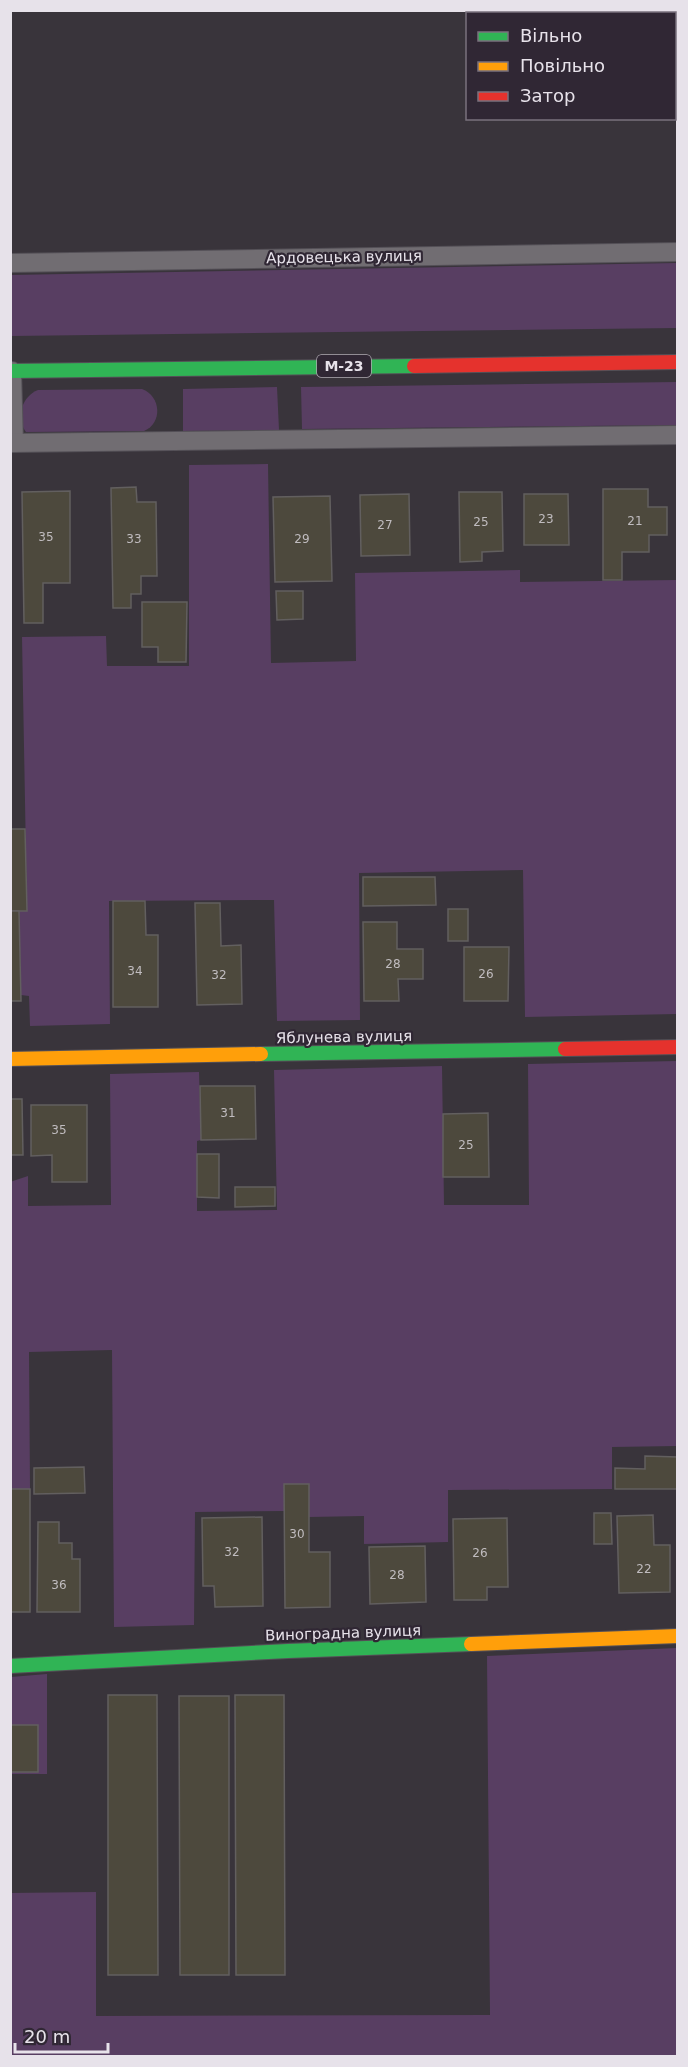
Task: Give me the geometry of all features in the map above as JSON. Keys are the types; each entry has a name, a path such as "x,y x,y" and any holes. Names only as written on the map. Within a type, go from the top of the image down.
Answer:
{"main road":[{"name":"М-23","path":"11,370 678,362"},
{"name":"Яблунева вулиця","path":"10,1059 678,1047"},
{"name":"Виноградна вулиця","path":"10,1666 276,1652 678,1636"}],"lane":[{"name":"Ардовецька вулиця","path":"10,263 678,252"},
{"path":"11,370 12,443 678,435"}],"shaded area":[{"path":"677,263 677,328 11,336 11,275"},
{"path":"677,382 677,425 302,429 301,387"},
{"path":"277,387 279,430 183,431 183,389"},
{"path":"142,389 153,397 157,410 154,422 144,431 26,432 21,420 24,402 38,390"},
{"path":"268,464 271,663 356,661 355,573 520,570 520,582 677,580 677,1014 525,1017 523,870 359,873 360,1020 277,1021 274,900 109,901 110,1024 30,1026 29,996 21,995 19,911 27,911 22,637 106,636 107,666 189,666 189,465"},
{"path":"677,1061 677,1446 612,1447 612,1489 448,1490 448,1542 364,1544 364,1516 309,1517 309,1484 285,1511 195,1512 194,1625 114,1627 112,1350 29,1352 30,1489 11,1489 10,1182 28,1176 28,1206 111,1205 110,1074 199,1072 201,1140 197,1141 197,1211 277,1210 274,1070 442,1066 444,1205 529,1205 528,1064"},
{"path":"677,1648 677,2056 11,2056 10,1893 96,1892 96,2016 490,2015 487,1656"},
{"path":"47,1674 47,1774 11,1774 11,1677"}],"building":[{"path":"136,487 137,502 156,502 157,576 141,576 141,594 131,594 131,608 113,608 111,488"},
{"path":"603,489 648,489 648,507 667,507 667,535 649,535 649,552 622,552 622,580 603,580"},
{"path":"70,491 70,583 43,583 43,623 24,623 22,492"},
{"path":"459,492 502,492 503,551 482,552 482,561 460,562"},
{"path":"409,494 410,555 361,556 360,495"},
{"path":"524,494 568,494 569,545 524,545"},
{"path":"330,496 332,581 275,582 273,497"},
{"path":"276,591 303,591 303,619 277,620"},
{"path":"142,602 187,602 186,662 158,662 158,647 142,647"},
{"path":"10,829 25,829 27,911 10,911"},
{"path":"363,877 435,877 436,905 363,906"},
{"path":"113,901 145,901 146,935 158,935 158,1007 113,1007"},
{"path":"195,903 220,903 221,946 241,945 242,1004 197,1005"},
{"path":"448,909 468,909 468,941 448,941"},
{"path":"10,911 19,911 21,1001 10,1001"},
{"path":"363,922 397,922 397,949 423,949 423,979 398,979 399,1001 364,1001"},
{"path":"464,947 509,947 508,1001 464,1001"},
{"path":"200,1086 255,1086 256,1139 201,1140"},
{"path":"10,1099 22,1099 23,1155 10,1155"},
{"path":"31,1105 87,1105 87,1182 52,1182 52,1155 31,1156"},
{"path":"488,1113 489,1177 443,1177 443,1114"},
{"path":"197,1154 219,1154 219,1198 197,1197"},
{"path":"235,1187 275,1187 275,1206 235,1207"},
{"path":"645,1456 678,1457 678,1489 615,1489 615,1468 645,1469"},
{"path":"84,1467 85,1493 34,1494 34,1468"},
{"path":"284,1484 309,1484 309,1552 330,1552 330,1607 285,1608"},
{"path":"10,1489 30,1489 30,1612 10,1612"},
{"path":"594,1513 611,1513 612,1544 594,1544"},
{"path":"653,1515 654,1545 670,1545 670,1592 619,1593 617,1516"},
{"path":"262,1517 263,1606 215,1607 214,1586 203,1586 202,1518"},
{"path":"507,1518 508,1587 487,1587 487,1600 454,1600 453,1519"},
{"path":"38,1522 59,1522 59,1543 72,1543 72,1559 80,1559 80,1612 37,1612"},
{"path":"425,1546 426,1602 370,1604 369,1547"},
{"path":"108,1695 157,1695 158,1975 108,1975"},
{"path":"235,1695 284,1695 285,1975 236,1975"},
{"path":"179,1696 229,1696 229,1975 180,1975"},
{"path":"10,1725 38,1725 38,1772 10,1772"}],"traffic: fast":[{"path":"10,371 414,366"},
{"path":"261,1054 565,1049"},
{"path":"10,1666 471,1644"}],"traffic: slow":[{"path":"10,1059 261,1054"},
{"path":"471,1644 678,1636"}],"traffic: jam":[{"path":"414,366 678,362"},
{"path":"565,1049 678,1047"}]}
